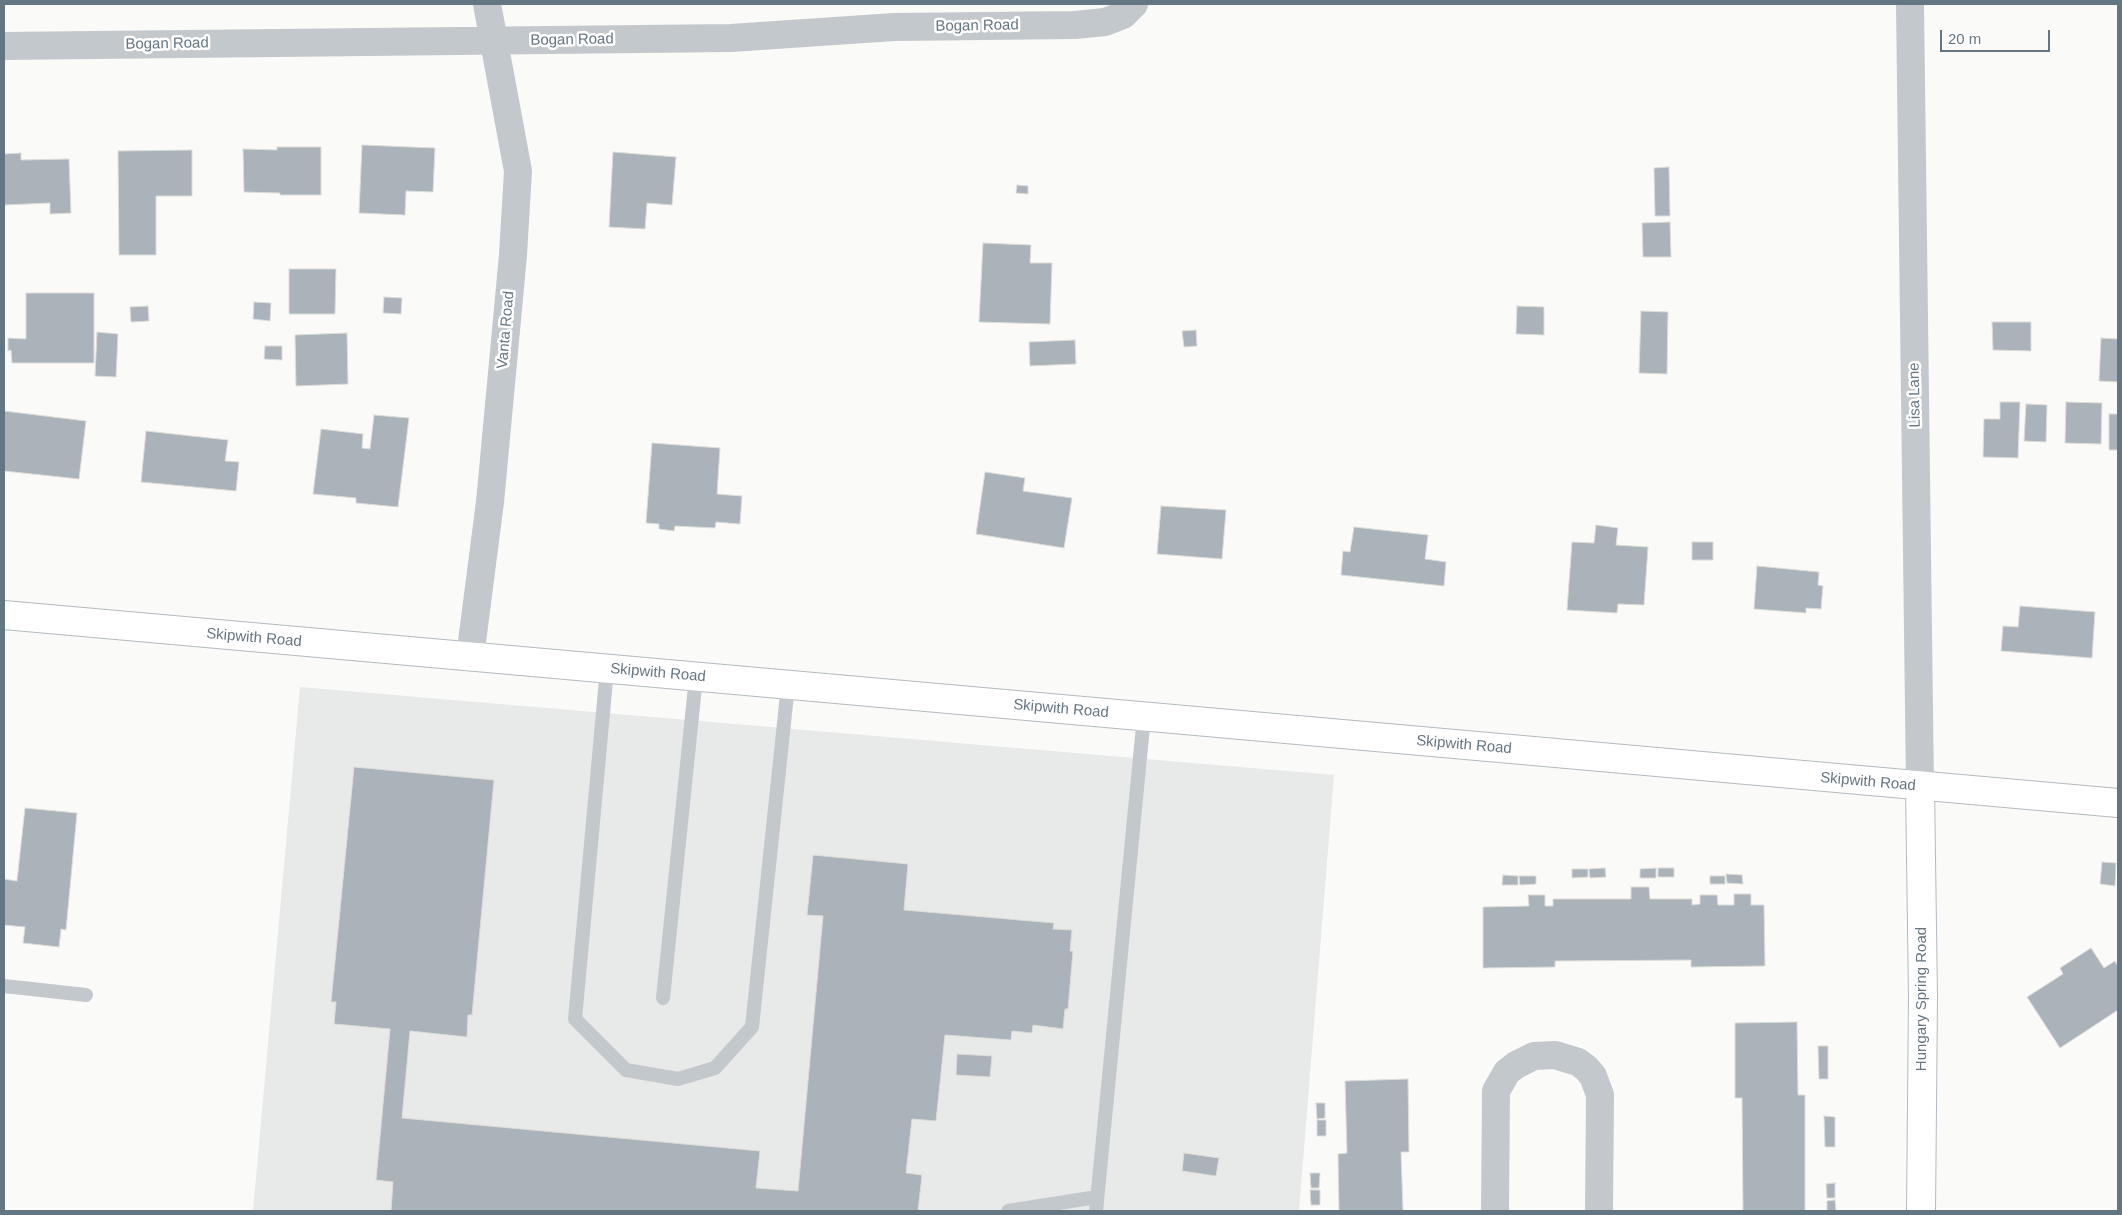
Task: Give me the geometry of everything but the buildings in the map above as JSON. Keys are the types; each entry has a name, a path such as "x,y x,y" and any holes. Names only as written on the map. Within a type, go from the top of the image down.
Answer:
{"main road":[{"name":"Skipwith Road","path":"4,615 1920,787 2118,803"},
{"name":"Hungary Spring Road","path":"1920,787 1923,998 1921,1211"}],"street":[{"name":"Vanta Road","path":"470,657 490,492 513,255 518,171 487,4"},
{"name":"Bogan Road","path":"4,46 731,38 894,27 1076,25 1106,22 1123,15 1134,4"},
{"name":"Lisa Lane","path":"1910,4 1920,787"},
{"path":"1495,1211 1496,1091 1507,1072 1516,1065 1534,1056 1555,1055 1578,1062 1586,1068 1593,1076 1600,1095 1600,1211"}],"lane":[{"path":"607,669 575,1018 626,1070 678,1079 715,1068 752,1027 788,685"},
{"path":"663,998 696,677"},
{"path":"1096,1211 1144,716"},
{"path":"4,986 86,995"},
{"path":"1008,1211 1097,1197"}],"shaded area":[{"path":"300,687 1334,775 1299,1211 253,1211"}]}
